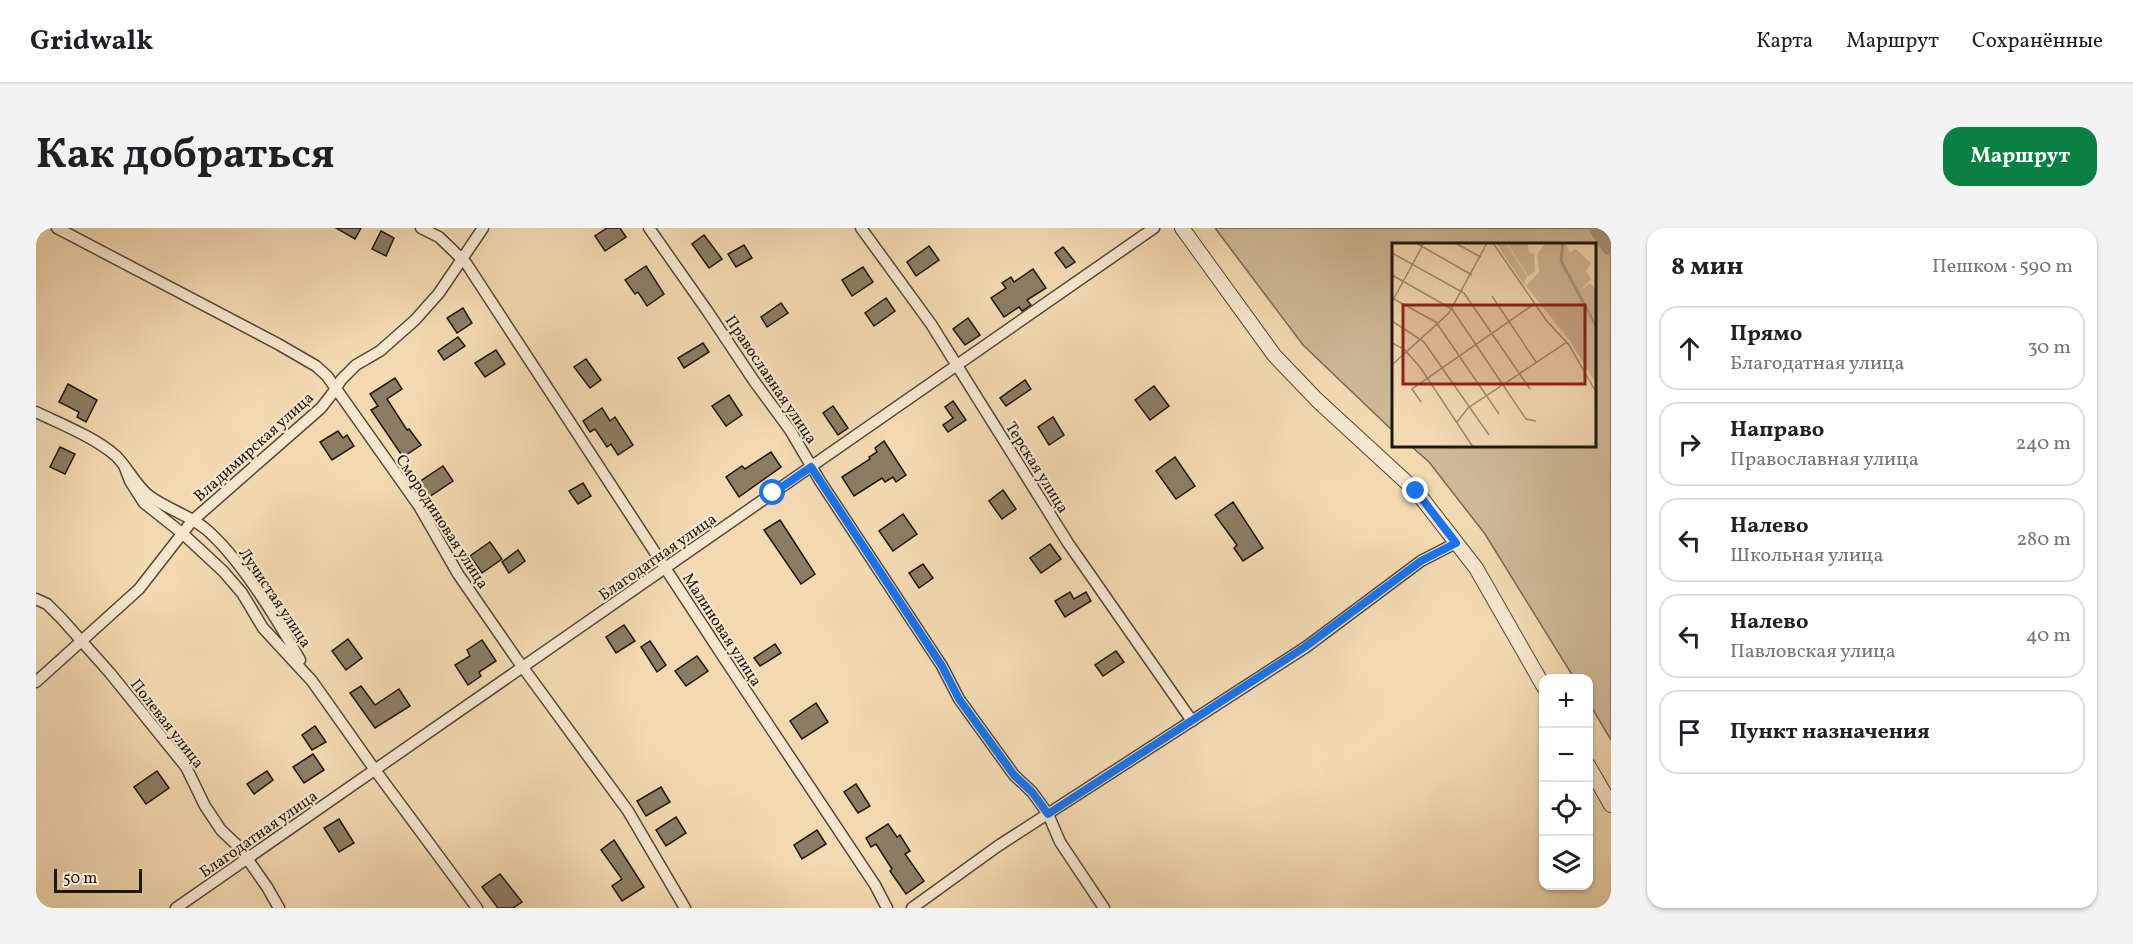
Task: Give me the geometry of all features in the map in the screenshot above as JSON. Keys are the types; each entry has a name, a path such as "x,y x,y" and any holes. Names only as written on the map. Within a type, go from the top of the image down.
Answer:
{"street":[{"name":"Смородиновая улица","path":"57,228 278,344 316,366 327,376 419,506 458,574 628,811 685,908"},
{"name":"Малиновая улица","path":"421,228 439,237 461,258 875,885 887,908"},
{"name":"Владимирская улица","path":"36,682 139,589 192,521 256,464 293,435 321,408 341,380 356,365 380,351 415,320 439,293 483,228"},
{"name":"Православная улица","path":"649,228 790,430 811,467 942,666 959,699 1014,775 1032,792 1048,814 1060,842 1104,908"},
{"name":"Терская улица","path":"861,228 931,324 1068,543 1192,721"},
{"name":"Благодатная улица","path":"176,908 1154,228"},
{"path":"1182,228 1274,355 1317,400 1416,491 1476,568 1539,678"},
{"name":"Лучистая улица","path":"36,412 114,454 144,491 158,503 205,528 221,544 251,583 312,681 477,908"},
{"name":"Лучистая улица","path":"125,468 130,481 144,503 182,533 234,583 250,603 267,633 312,681"},
{"path":"912,908 998,846 1305,647 1421,561 1456,543"},
{"name":"Полевая улица","path":"36,599 47,604 110,673 186,767 205,806 221,830 239,847 279,908"},
{"path":"1593,774 1611,805"}],"shaded area":[{"path":"1215,228 1606,228 1611,234 1611,740 1593,710 1593,674 1572,674 1485,534 1429,462 1412,447 1596,447 1596,243 1392,243 1392,430 1303,345"}],"building":[{"path":"336,228 361,228 355,239"},
{"path":"607,228 620,228 626,237 605,251 595,236"},
{"path":"381,231 394,238 386,256 372,249"},
{"path":"704,235 722,259 709,268 692,244"},
{"path":"744,245 752,258 736,267 728,254"},
{"path":"929,246 939,260 916,276 907,262"},
{"path":"1063,247 1075,262 1066,268 1055,253"},
{"path":"646,266 664,294 647,306 638,292 635,294 625,280"},
{"path":"863,267 873,282 852,296 842,280"},
{"path":"1033,269 1046,288 1027,300 1031,305 1022,311 1019,307 1004,317 991,298 1006,288 1002,283 1011,277 1014,282"},
{"path":"886,298 895,311 874,326 865,313"},
{"path":"781,303 788,313 767,327 761,317"},
{"path":"463,308 472,323 457,333 447,318"},
{"path":"968,318 980,335 965,345 953,329"},
{"path":"458,337 465,346 444,360 438,351"},
{"path":"703,343 709,352 684,368 678,358"},
{"path":"496,350 505,364 485,377 475,363"},
{"path":"586,359 601,380 590,388 574,367"},
{"path":"395,378 402,389 387,399 407,430 409,429 421,445 403,457 371,410 378,406 370,394"},
{"path":"1025,380 1031,389 1006,406 1000,398"},
{"path":"68,384 97,400 86,422 77,417 79,412 59,402"},
{"path":"1154,386 1169,406 1150,420 1135,400"},
{"path":"729,395 742,415 726,426 712,406"},
{"path":"953,401 966,420 948,432 943,425 953,418 945,407"},
{"path":"833,406 848,428 838,435 823,413"},
{"path":"602,408 610,421 615,417 633,445 618,455 611,444 607,447 595,429 590,432 583,421"},
{"path":"1053,417 1064,435 1049,445 1038,427"},
{"path":"338,431 343,438 347,435 354,446 332,460 320,442"},
{"path":"884,441 906,475 896,482 893,477 885,482 882,478 854,496 842,477 870,459 869,457 877,452 875,448"},
{"path":"60,447 75,454 65,474 50,467"},
{"path":"771,452 781,467 739,497 726,477 742,466 745,469"},
{"path":"1175,457 1195,486 1176,499 1156,471"},
{"path":"443,466 453,481 429,497 419,482"},
{"path":"583,483 591,496 578,504 569,491"},
{"path":"1003,490 1016,509 1002,519 989,501"},
{"path":"1233,502 1263,548 1243,561 1234,548 1237,545 1215,515"},
{"path":"903,514 917,534 893,551 879,531"},
{"path":"780,520 815,574 801,584 764,530"},
{"path":"490,542 502,559 482,573 470,556"},
{"path":"1050,544 1061,559 1041,573 1030,558"},
{"path":"518,550 525,561 509,573 502,562"},
{"path":"923,564 933,578 919,588 909,573"},
{"path":"1070,592 1074,599 1086,592 1091,601 1065,617 1055,601"},
{"path":"624,625 635,641 616,653 606,637"},
{"path":"348,639 362,658 346,670 332,651"},
{"path":"482,640 496,661 479,672 481,676 468,685 455,665 470,656 467,650"},
{"path":"650,641 666,665 657,672 641,647"},
{"path":"775,644 781,653 760,666 754,658"},
{"path":"1116,651 1124,662 1103,676 1095,665"},
{"path":"697,656 708,671 686,686 675,671"},
{"path":"361,686 375,705 399,689 410,706 375,728 350,693"},
{"path":"816,703 828,722 802,739 790,721"},
{"path":"315,726 326,742 312,750 302,735"},
{"path":"313,754 324,770 304,783 293,767"},
{"path":"157,771 169,788 146,804 134,787"},
{"path":"267,771 273,780 254,794 247,784"},
{"path":"856,784 870,806 858,813 844,792"},
{"path":"661,787 670,802 646,816 637,801"},
{"path":"676,817 686,833 666,846 656,830"},
{"path":"339,819 354,843 339,852 324,828"},
{"path":"888,824 897,837 900,835 910,851 905,854 924,881 906,894 890,871 892,869 876,844 871,847 866,838"},
{"path":"817,830 826,844 802,859 794,845"},
{"path":"614,840 644,887 622,901 612,886 622,879 601,850"},
{"path":"500,874 522,902 513,908 498,908 482,887"}],"waterway":[{"path":"1600,228 1611,245"}],"route":[{"path":"773,493 811,467 942,666 959,699 1014,775 1032,792 1048,814 1305,647 1421,561 1456,543 1416,491"}]}
